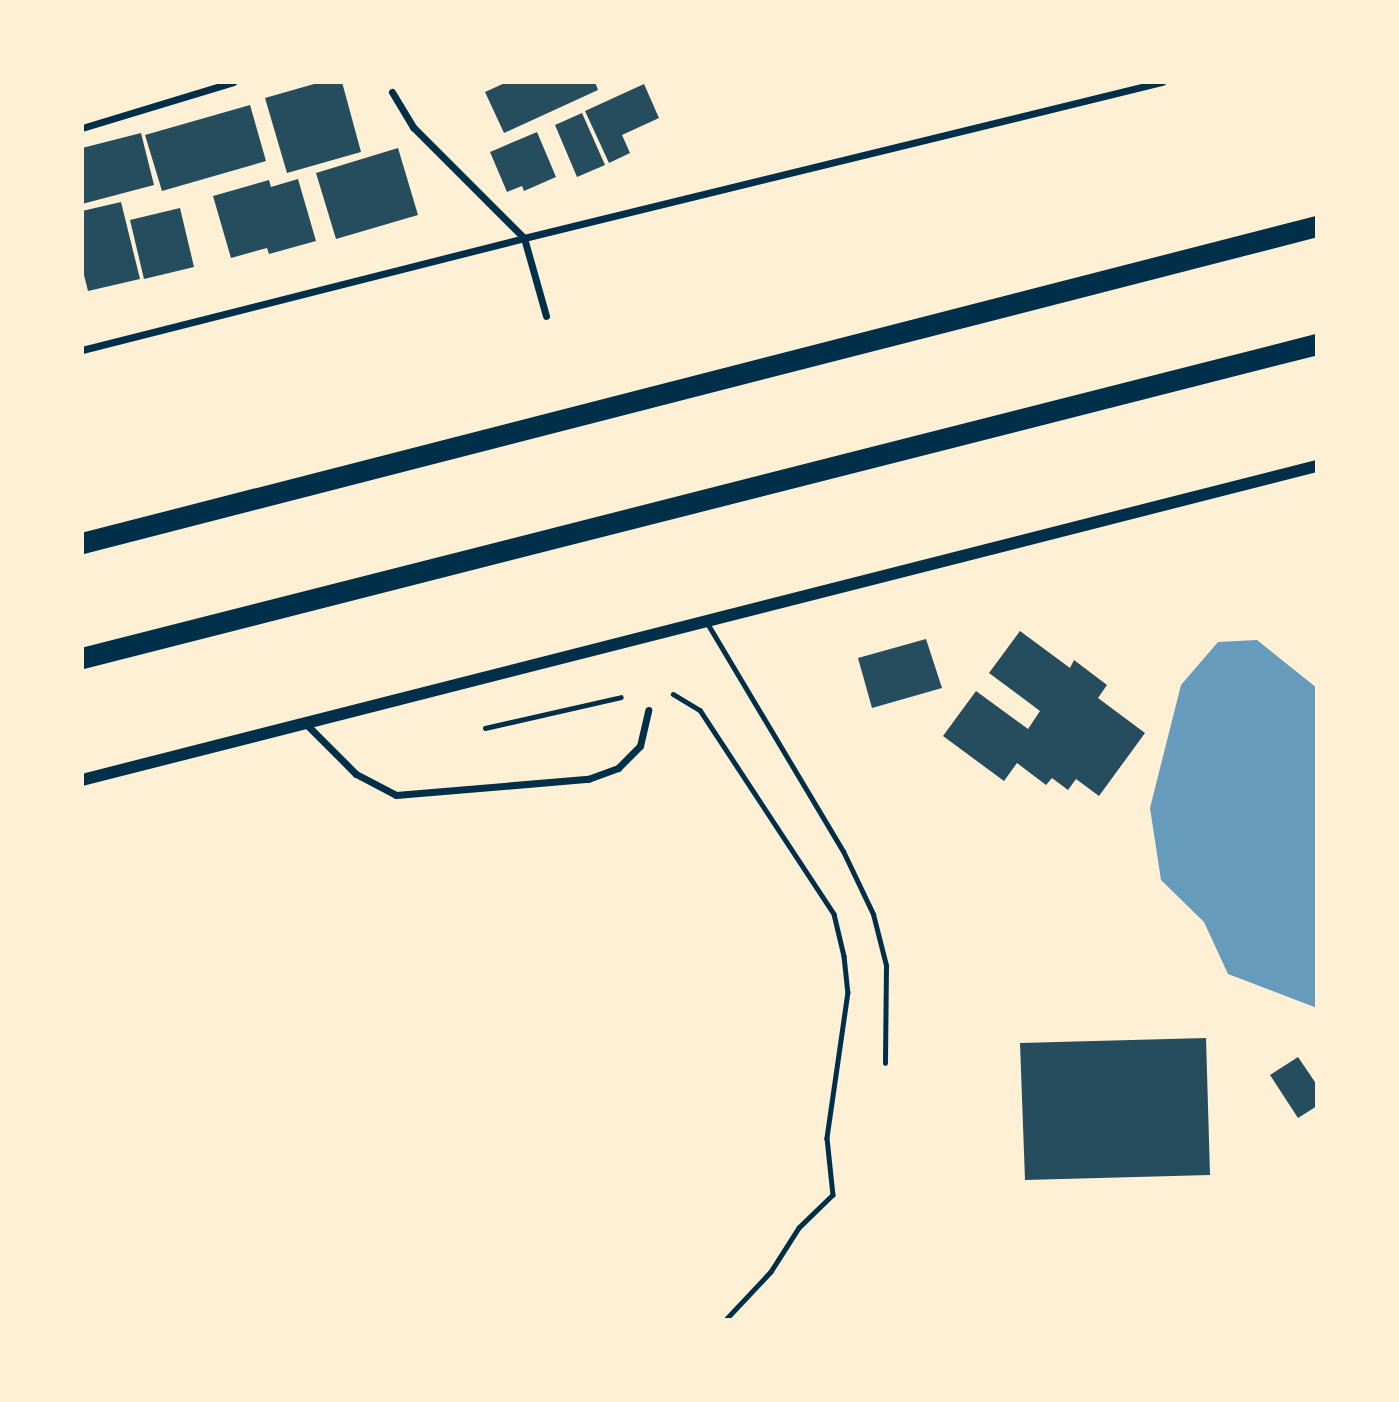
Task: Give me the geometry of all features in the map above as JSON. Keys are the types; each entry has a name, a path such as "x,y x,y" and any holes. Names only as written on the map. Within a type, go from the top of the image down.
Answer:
{"highway":[{"path":"82,543 1317,226"},
{"path":"82,658 1317,344"}],"street":[{"path":"82,128 233,82"},
{"path":"82,351 524,238 1163,82"},
{"path":"392,92 413,127 524,238 546,316"},
{"path":"82,780 1317,466"},
{"path":"305,723 356,774 396,795 588,779 618,768 640,746 648,710"}],"lane":[{"path":"706,620 843,851 873,914 886,965 885,1063"}],"path":[{"path":"662,688 700,710 834,914 848,992 827,1138 833,1195 799,1228 771,1272 726,1320"},
{"path":"485,728 634,694"}],"water":[{"path":"1257,640 1317,688 1317,1008 1228,974 1204,922 1161,880 1150,808 1181,685 1218,642"}],"building":[{"path":"321,82 342,82 361,152 287,173 265,98"},
{"path":"507,82 595,82 598,90 504,133 485,92"},
{"path":"644,84 659,118 622,135 630,153 609,163 585,111"},
{"path":"250,105 266,161 162,191 145,135"},
{"path":"582,113 605,165 577,177 555,125"},
{"path":"537,132 556,177 524,191 522,186 507,192 490,152"},
{"path":"141,133 154,185 82,204 82,148"},
{"path":"398,148 418,215 336,239 316,173"},
{"path":"298,179 316,241 269,254 267,248 231,258 213,196 269,180 271,187"},
{"path":"121,202 140,279 88,291 82,267 82,211"},
{"path":"180,208 194,267 144,279 130,220"},
{"path":"1020,631 1070,668 1074,660 1107,685 1098,698 1145,733 1099,796 1076,779 1068,790 1052,778 1046,785 1017,763 1004,781 943,736 976,691 1028,729 1040,711 989,673"},
{"path":"926,639 942,688 872,708 858,658"},
{"path":"1206,1038 1210,1175 1025,1180 1020,1043"},
{"path":"1298,1057 1317,1085 1317,1106 1298,1118 1270,1075"}]}
